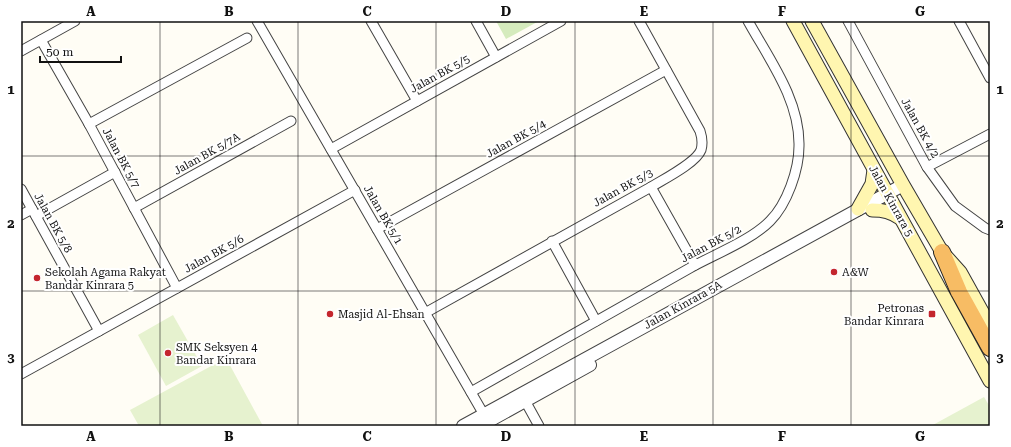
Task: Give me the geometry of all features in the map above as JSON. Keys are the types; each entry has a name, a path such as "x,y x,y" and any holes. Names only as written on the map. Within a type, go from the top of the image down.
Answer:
{"highway":[{"path":"942,252 959,292 990,348"}],"main road":[{"name":"Jalan Kinrara 5","path":"793,21 990,381"},
{"name":"Jalan Kinrara 5","path":"812,21 942,252 960,272 990,326"},
{"path":"858,209 869,192 874,170"},
{"path":"872,210 892,212 901,219"}],"street":[{"path":"21,51 75,21"},
{"name":"Jalan BK 5/1","path":"257,21 471,392 484,421"},
{"path":"371,21 417,101"},
{"path":"476,21 496,57"},
{"name":"Jalan BK 5/5","path":"331,149 561,21"},
{"name":"Jalan BK 5/3","path":"425,313 651,187 687,165 701,151 702,141 700,131 639,21"},
{"name":"Jalan BK 5/2","path":"471,392 695,265 755,234 770,221 788,193 797,160 799,146 794,112 780,78 748,21"},
{"name":"Jalan BK 4/2","path":"848,21 927,167 955,206 990,230"},
{"path":"959,21 990,78"},
{"path":"89,124 247,38"},
{"name":"Jalan BK 5/7","path":"41,40 89,124 178,288"},
{"name":"Jalan BK 5/4","path":"377,229 666,70"},
{"name":"Jalan BK 5/7A","path":"134,208 291,121"},
{"path":"927,167 990,134"},
{"path":"21,215 34,212 115,172"},
{"path":"651,187 695,265"},
{"name":"Jalan Kinrara 5A","path":"523,397 872,210 889,197 905,188"},
{"name":"Jalan BK 5/8","path":"21,189 99,331"},
{"name":"Jalan BK 5/6","path":"21,374 355,190"},
{"name":"Jalan Kinrara 5A","path":"463,426 484,421 523,397 858,209 889,197"},
{"path":"552,241 596,321"},
{"path":"523,397 539,426"}],"green space":[{"path":"496,21 539,21 506,39"},
{"path":"173,315 202,366 166,386 138,335"},
{"path":"226,358 263,426 139,426 130,410"},
{"path":"984,397 990,407 990,426 931,426"}],"place":[{"name":"A&W","path":"834,272"},
{"name":"Sekolah Agama Rakyat Bandar Kinrara 5","path":"37,278"},
{"name":"Masjid Al-Ehsan","path":"330,314"},
{"name":"Petronas Bandar Kinrara","path":"932,314"},
{"name":"SMK Seksyen 4 Bandar Kinrara","path":"168,353"}]}
